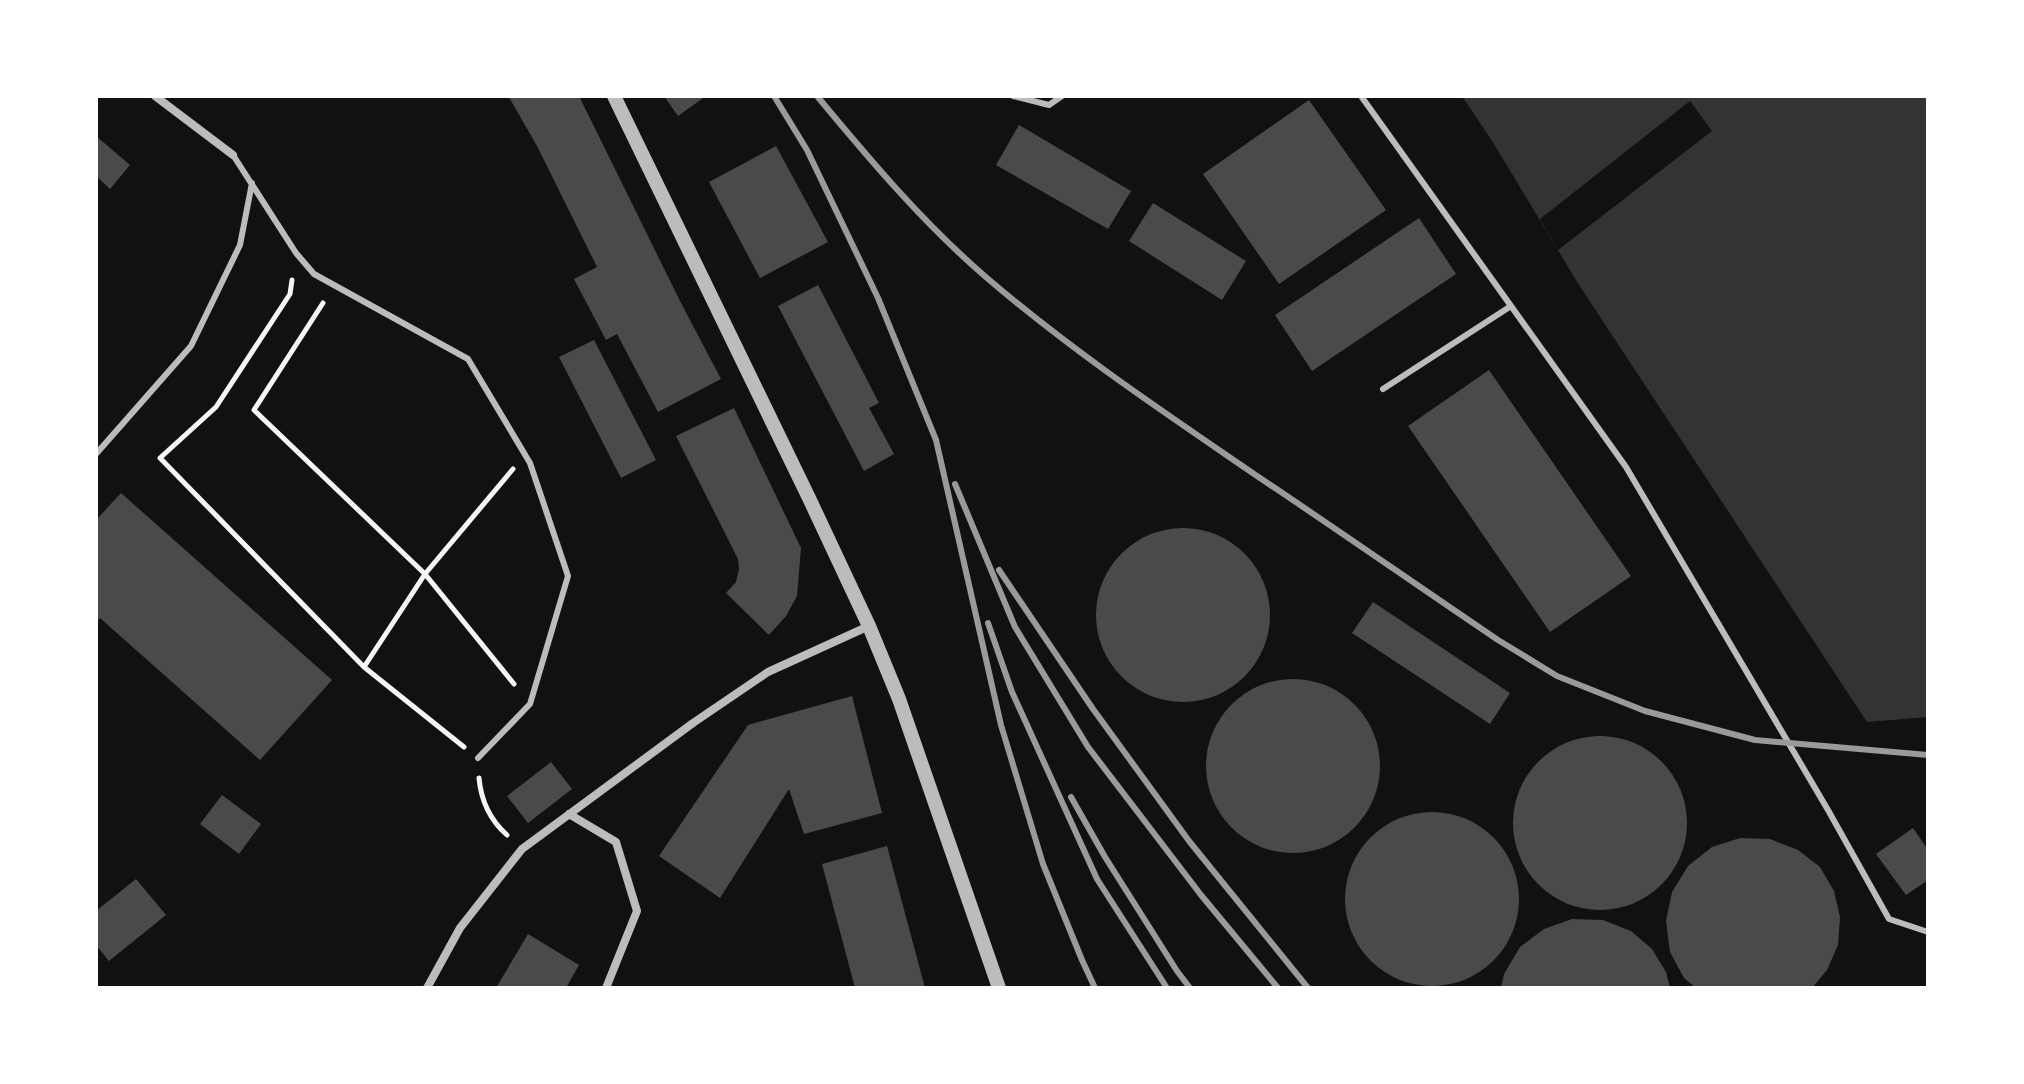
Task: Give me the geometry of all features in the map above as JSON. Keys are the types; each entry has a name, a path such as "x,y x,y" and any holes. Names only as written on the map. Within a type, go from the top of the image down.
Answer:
{"street":[{"path":"155,96 233,155"},
{"path":"614,96 869,626 899,699 999,988"},
{"path":"427,988 460,928 522,849 693,723 768,672 869,626"},
{"path":"569,814 616,842 637,911 606,988"}],"lane":[{"path":"1013,96 1049,105 1062,96"},
{"path":"1361,96 1626,467 1889,919 1928,932"},
{"path":"233,155 296,253 314,274 468,359 530,463 568,576 530,704 478,758"},
{"path":"96,454 191,346 240,245 252,183"},
{"path":"1383,389 1511,306"}],"path":[{"path":"296,253 290,294 224,395 216,407 160,458 364,667 478,758 480,795 496,826 522,849"},
{"path":"334,284 254,410 425,574 530,704"},
{"path":"364,667 425,574 525,454"}],"shaded area":[{"path":"1462,96 1928,96 1928,717 1867,722 1579,285"}],"pier":[{"path":"1690,101 1712,131 1558,250 1540,219"}],"building":[{"path":"506,96 579,96 721,379 658,412 617,334 606,340 574,279 597,267 537,146"},
{"path":"664,96 706,96 678,116"},
{"path":"1309,100 1386,210 1279,284 1203,174"},
{"path":"1019,125 1131,191 1108,229 996,165"},
{"path":"96,136 130,165 110,189 96,176"},
{"path":"776,146 828,242 760,278 709,182"},
{"path":"1153,203 1246,261 1222,300 1129,241"},
{"path":"1419,218 1456,274 1312,371 1275,315"},
{"path":"818,285 879,403 869,408 894,454 864,471 778,306"},
{"path":"594,340 656,460 621,478 559,357"},
{"path":"1489,370 1631,576 1550,632 1408,426"},
{"path":"734,408 801,548 797,596 786,616 769,635 726,593 736,582 738,559 676,436"},
{"path":"121,493 332,680 260,760 100,618 96,622 96,520"},
{"path":"1183,528 1216,535 1244,554 1263,582 1270,615 1263,648 1244,676 1216,695 1183,702 1150,695 1122,676 1103,648 1096,615 1103,582 1122,554 1150,535"},
{"path":"1373,602 1510,693 1490,724 1352,633"},
{"path":"1293,679 1326,686 1354,705 1373,733 1380,766 1373,799 1354,827 1326,846 1293,853 1260,846 1232,827 1213,799 1206,766 1213,733 1232,705 1260,686"},
{"path":"852,696 882,813 804,834 789,789 720,898 659,856 748,725"},
{"path":"1600,736 1633,743 1661,762 1680,790 1687,823 1680,856 1661,884 1633,903 1600,910 1567,903 1539,884 1520,856 1513,823 1520,790 1539,762 1567,743"},
{"path":"551,762 572,789 528,823 507,796"},
{"path":"222,795 261,824 239,854 200,824"},
{"path":"1432,812 1465,819 1493,838 1512,866 1519,899 1512,932 1493,960 1465,979 1432,986 1399,979 1371,960 1352,932 1345,899 1352,866 1371,838 1399,819"},
{"path":"1913,828 1928,850 1928,880 1906,895 1876,854"},
{"path":"1740,838 1770,839 1798,850 1820,867 1834,891 1840,917 1838,945 1827,970 1812,988 1696,988 1684,978 1670,952 1666,921 1672,892 1688,866 1712,847"},
{"path":"887,846 925,988 855,988 822,864"},
{"path":"136,879 166,915 109,961 96,945 96,911"},
{"path":"1572,919 1603,920 1631,931 1652,949 1666,972 1670,988 1501,988 1504,974 1520,947 1544,929"},
{"path":"528,934 579,965 566,988 496,988"}],"railway":[{"path":"774,96 807,150 878,298 936,440 1001,725 1043,864 1095,988"},
{"path":"817,96 941,236 1052,331 1222,452 1498,640 1557,676 1645,711 1755,740 1928,755"},
{"path":"955,484 1015,627 1088,747 1201,895 1278,988"},
{"path":"999,570 1093,709 1189,841 1308,988"},
{"path":"988,623 1012,692 1097,879 1167,988"},
{"path":"1071,797 1105,857 1190,988"}]}
